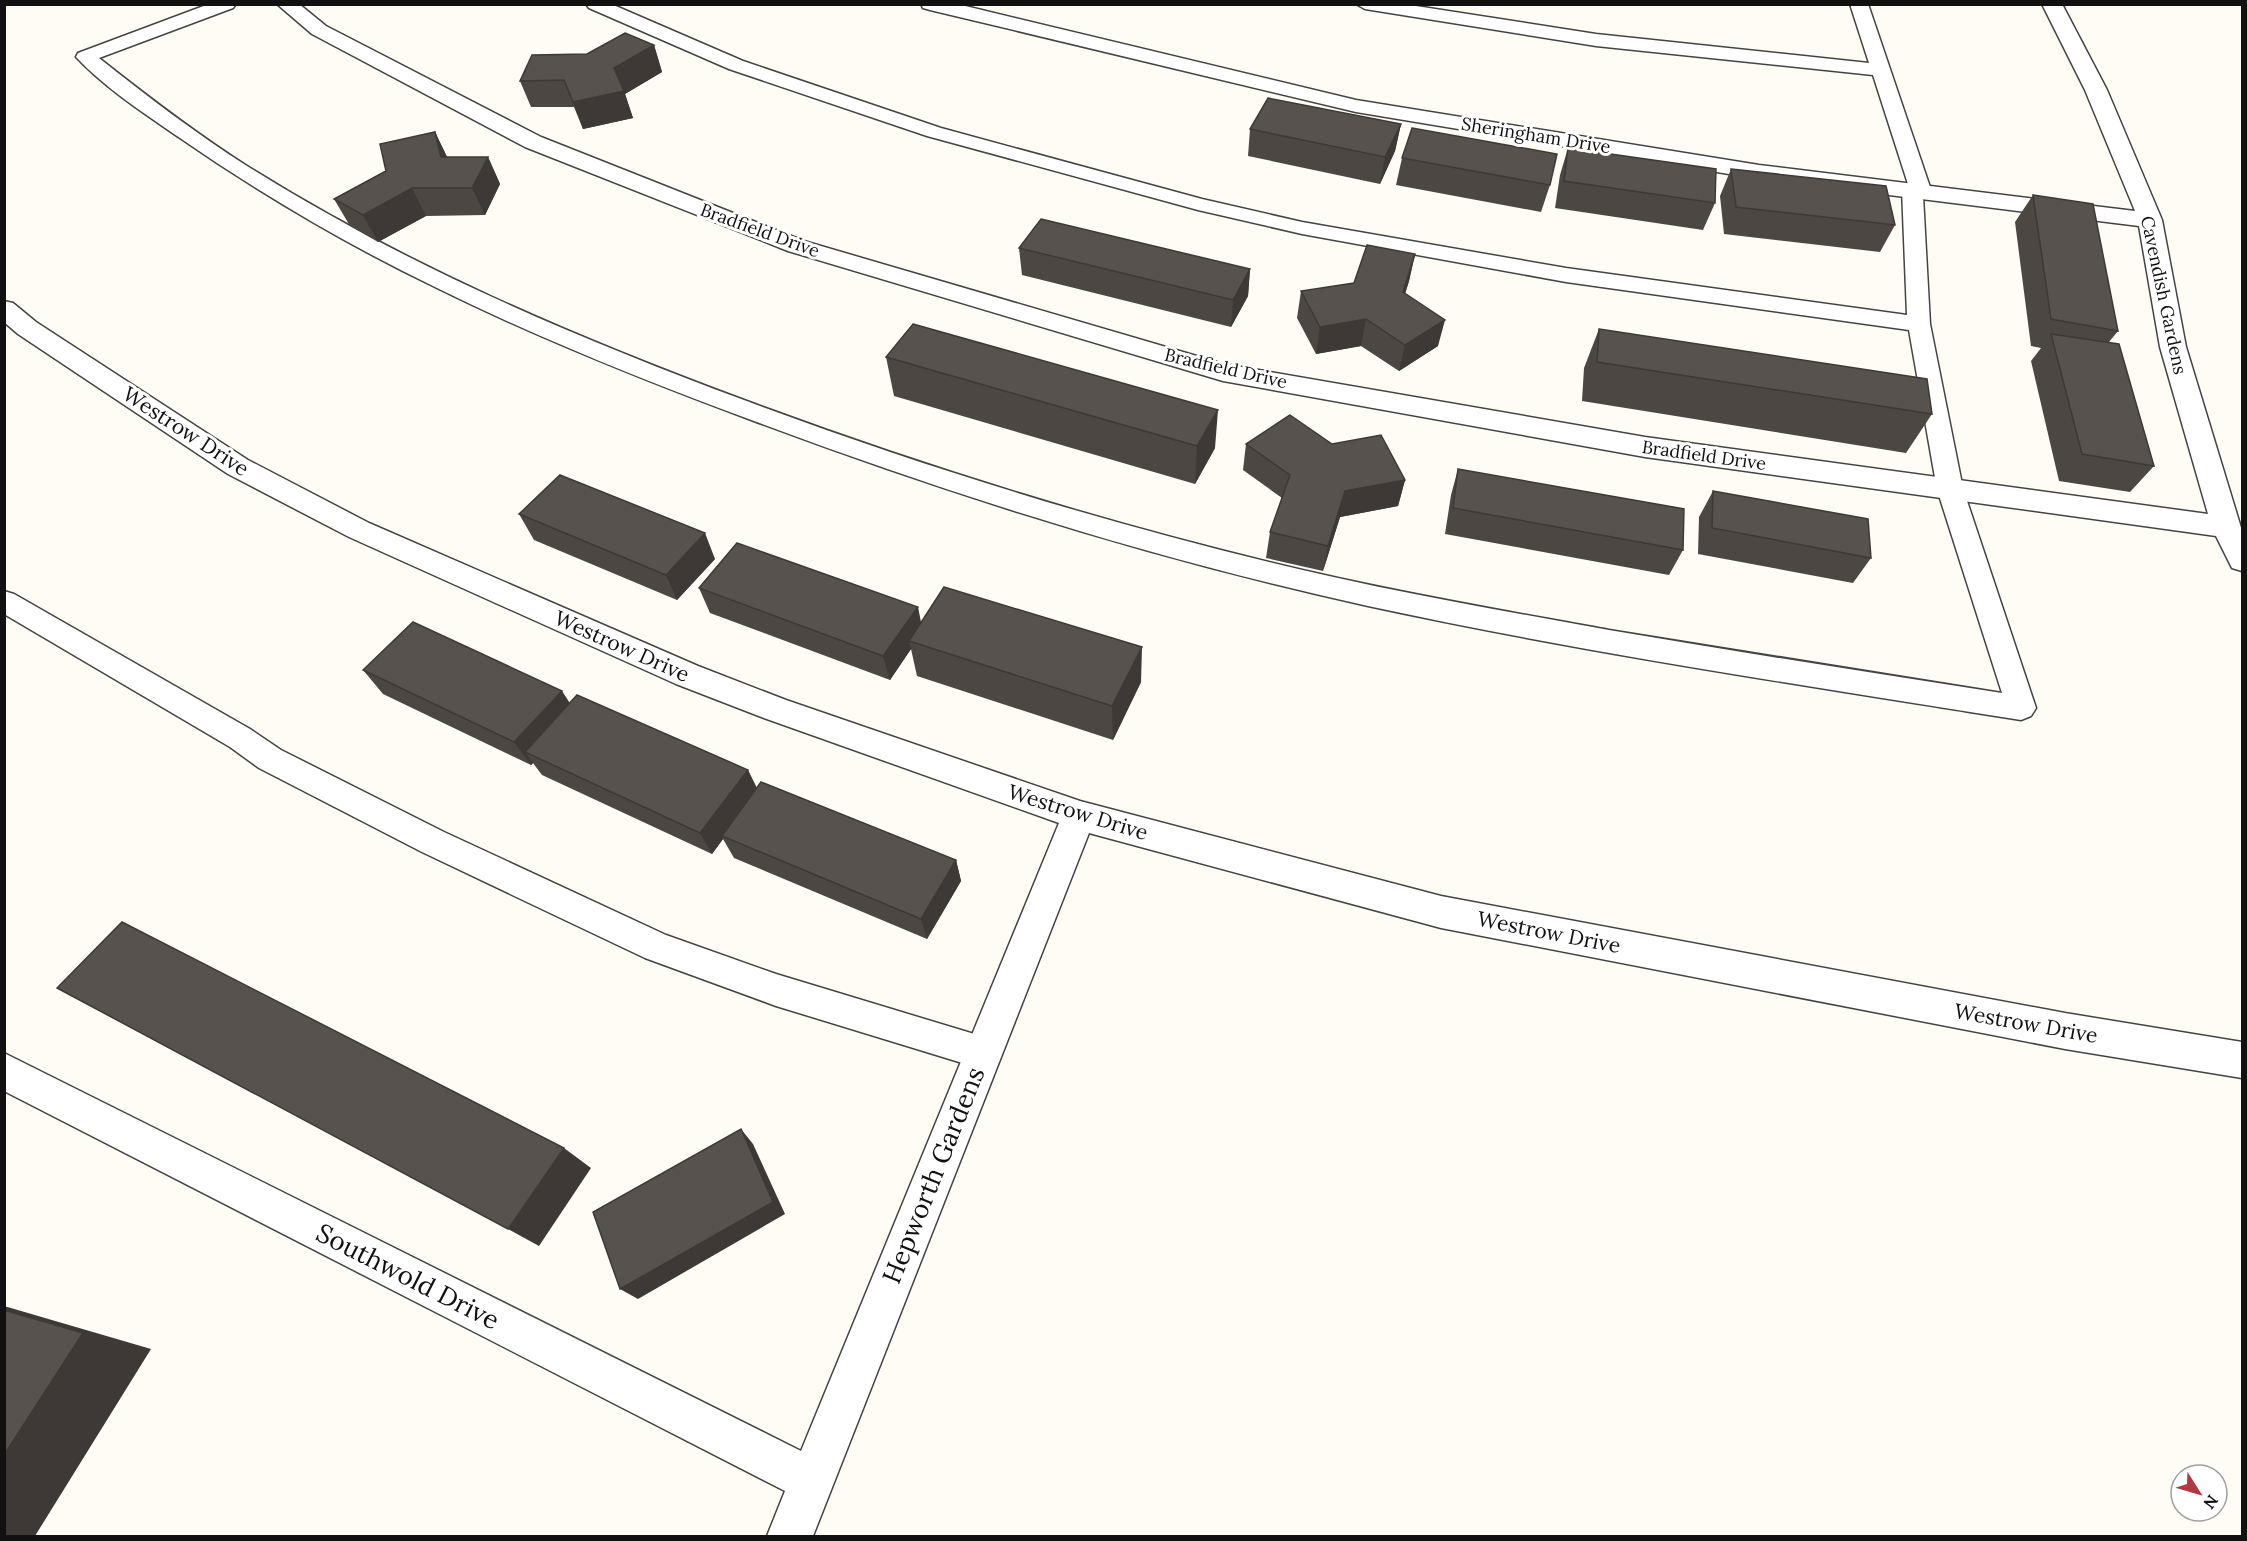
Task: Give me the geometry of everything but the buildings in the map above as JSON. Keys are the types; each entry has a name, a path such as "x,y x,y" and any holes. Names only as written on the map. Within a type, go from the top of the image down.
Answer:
{"street":[{"name":"Bradfield Drive","path":"286,4 319,30 533,142 796,246 1223,372 1645,447 2226,527"},
{"name":"Sheringham Drive","path":"930,4 1356,106 1759,172 2150,220"},
{"name":"Cavendish Gardens","path":"2052,4 2096,90 2150,220 2173,347 2226,527 2242,560"},
{"name":"Westrow Drive","path":"4,309 27,328 238,467 359,530 687,675 776,709 1080,816 1441,912 2065,1031 2242,1060"},
{"name":"Hepworth Gardens","path":"790,1536 982,1052 1066,845 1080,816"},
{"name":"Southwold Drive","path":"4,1071 811,1480"}],"lane":[{"path":"227,4 84,57 127,92 272,190 375,249 480,302 665,380 890,462 1080,519 1288,576 1493,620 1788,672 2022,708 1950,489 1919,324 1916,190 1859,4"},
{"path":"595,4 736,65 934,132 1198,204 1302,228 1566,275 1919,324"},
{"path":"1365,4 1596,40 1880,70"},
{"path":"4,601 230,732 270,759 433,842 657,947 776,990 982,1052"}]}
